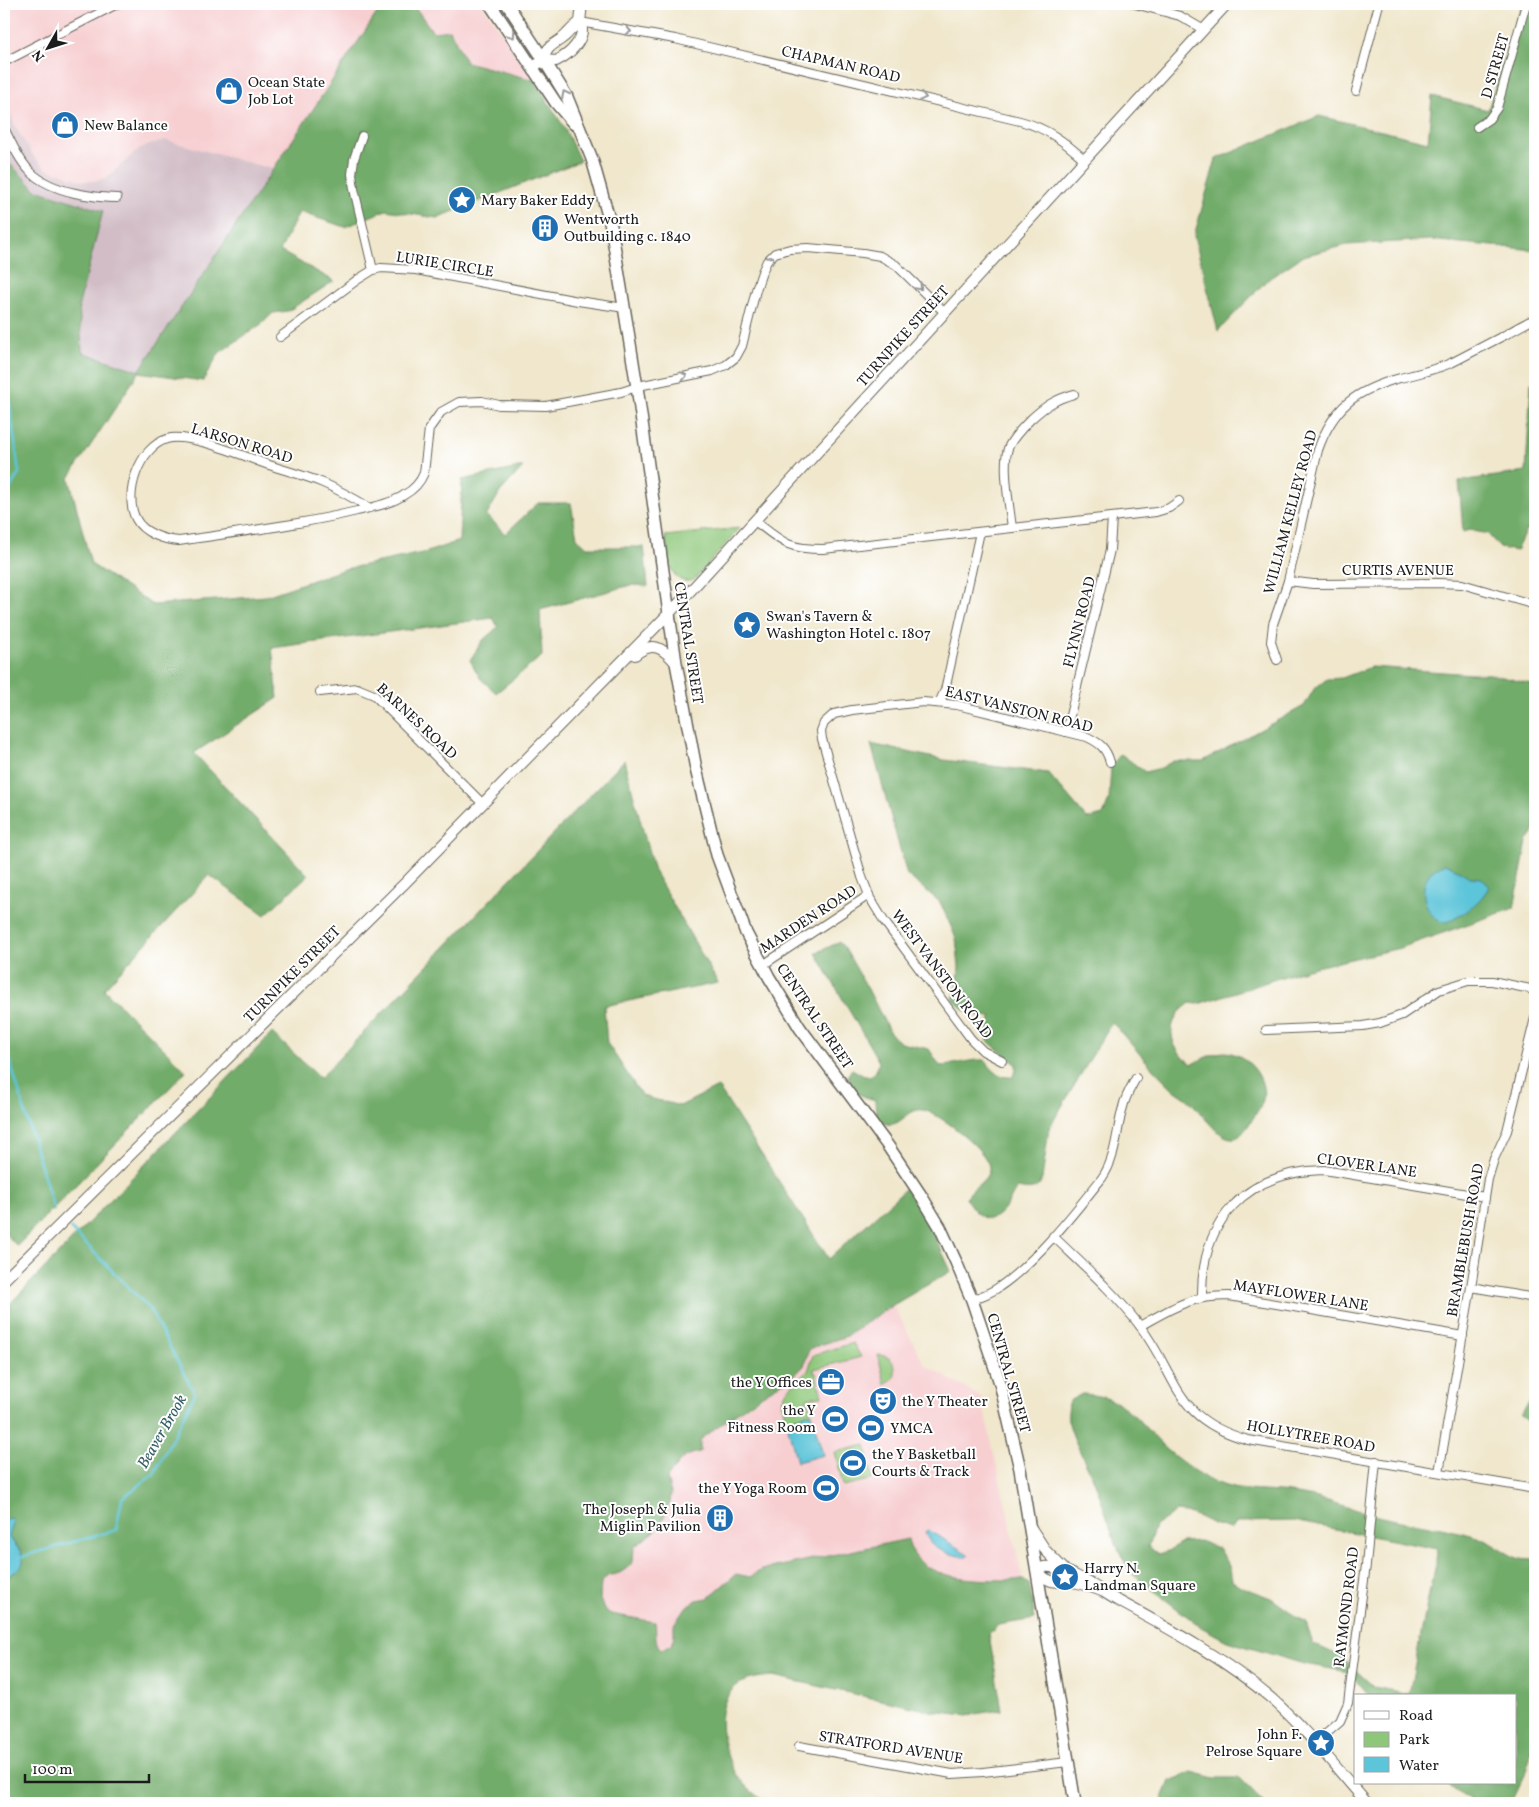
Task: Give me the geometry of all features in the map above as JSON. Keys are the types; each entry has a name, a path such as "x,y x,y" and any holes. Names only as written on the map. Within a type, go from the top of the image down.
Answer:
{"main road":[{"name":"CENTRAL STREET","path":"490,4 556,103 580,131"},
{"name":"CENTRAL STREET","path":"507,4 567,97 592,159 611,226 637,387 676,663 696,768 717,856 746,933 763,965 800,1028 888,1146 922,1197 944,1236 972,1300 1000,1383 1010,1423 1037,1570 1075,1803"}],"street":[{"path":"4,62 117,4"},
{"path":"533,67 544,60 556,61 570,52 582,34 580,22 582,4"},
{"path":"1135,4 1180,16 1204,30"},
{"name":"TURNPIKE STREET","path":"4,1280 400,888 669,613 1228,4"},
{"path":"1356,91 1379,4"},
{"name":"D STREET","path":"1477,128 1489,120 1498,108 1526,4"},
{"path":"544,60 550,46 580,22"},
{"name":"CHAPMAN ROAD","path":"580,22 675,39 1020,120 1048,130 1085,160"},
{"path":"4,128 23,163 44,184 98,198 117,198"},
{"path":"362,136 354,159 352,174 360,219 373,270"},
{"name":"LARSON ROAD","path":"370,508 322,482 201,442 172,438 155,445 145,454 138,465 132,496 133,513 136,520 149,531 172,541 332,517 370,508 404,496 417,485 424,473 429,429 437,417 451,405 459,402 473,401 499,405 546,406 621,392 712,371 726,365 736,357 742,346 756,290 767,261 775,253 790,249 808,248 880,256 896,265 945,313"},
{"name":"LURIE CIRCLE","path":"280,337 356,280 373,270 396,268 416,270 568,300 625,308"},
{"name":"WILLIAM KELLEY ROAD","path":"1277,660 1271,635 1272,624 1288,581 1318,450 1330,422 1348,402 1368,390 1449,364 1535,318"},
{"path":"1012,528 1006,468 1008,447 1020,429 1047,404 1058,398 1074,394"},
{"path":"755,521 780,541 790,546 823,549 1156,512 1169,508 1179,501"},
{"name":"FLYNN ROAD","path":"1066,732 1110,550 1112,517"},
{"path":"939,703 944,690 980,532"},
{"name":"CURTIS AVENUE","path":"1288,581 1313,584 1462,584 1535,605"},
{"name":"TURNPIKE STREET","path":"598,686 641,650 650,647 662,649 676,663"},
{"name":"BARNES ROAD","path":"320,692 357,688 374,695 483,804"},
{"name":"EAST VANSTON ROAD","path":"869,895 822,739 822,727 830,716 838,712 898,704 939,703 957,705 1095,741 1106,751 1110,762"},
{"name":"MARDEN ROAD","path":"763,965 869,895"},
{"name":"WEST VANSTON ROAD","path":"869,895 884,921 971,1039 983,1051 1002,1061"},
{"path":"1266,1030 1363,1026 1380,1023 1402,1015 1445,987 1468,981 1492,981 1535,990"},
{"name":"BRAMBLEBUSH ROAD","path":"1439,1472 1490,1170 1507,1131 1535,1018"},
{"path":"972,1300 999,1288 1011,1278 1052,1236 1108,1170 1117,1140 1123,1105 1136,1078"},
{"name":"CLOVER LANE","path":"1202,1297 1204,1260 1218,1225 1229,1210 1243,1197 1258,1186 1275,1178 1324,1170 1485,1197"},
{"name":"HOLLYTREE ROAD","path":"1052,1236 1122,1304 1152,1343 1186,1404 1213,1427 1248,1440 1535,1489"},
{"path":"1471,1287 1535,1298"},
{"name":"MAYFLOWER LANE","path":"1140,1326 1176,1306 1202,1297 1229,1296 1463,1336"},
{"name":"RAYMOND ROAD","path":"1314,1743 1340,1721 1348,1703 1366,1565 1376,1461"},
{"path":"1029,1525 1046,1551 1066,1572"},
{"path":"1104,1592 1078,1583 1052,1581 1044,1578 1037,1570 1049,1566 1066,1572 1104,1592 1191,1641 1241,1675 1273,1701 1314,1743 1367,1803"},
{"name":"STRATFORD AVENUE","path":"799,1746 952,1774 971,1774 1068,1762"}],"shaded area":[{"path":"4,4 482,4 534,80 362,35 273,169 165,140 140,148 107,177 95,181 83,181 55,173 40,164 15,126 4,97"},
{"path":"4,97 15,126 34,157 47,169 83,181 95,181 107,177 140,148 165,140 273,169 139,371 82,353 38,225 4,151"},
{"path":"893,1305 925,1365 981,1397 1023,1580 962,1579 951,1577 919,1561 912,1552 908,1539 761,1570 750,1577 736,1574 708,1598 697,1600 674,1624 674,1636 671,1645 661,1649 620,1615 604,1611 600,1599 601,1582 609,1575 624,1571 633,1563 634,1547 654,1532 661,1524 666,1512 669,1486 667,1479 677,1464 685,1457 700,1451 700,1442 703,1437 800,1370 808,1352 812,1348 847,1336"}],"green space":[{"path":"383,4 415,7 433,32 450,30 466,62 534,80 564,127 580,161 437,218 386,210 345,227 299,212 280,251 334,281 288,311 273,313 263,323 219,353 203,381 139,372 69,478 91,564 153,605 266,596 345,569 427,552 459,541 462,480 523,467 500,492 487,515 505,534 538,503 571,503 577,538 587,547 644,547 648,586 631,585 540,610 542,656 496,693 480,678 470,660 483,640 498,627 493,618 272,648 278,698 194,753 308,875 265,915 209,875 104,989 186,1071 17,1246 4,1232 4,151 10,164 36,190 103,211 79,304 82,352 139,371"},
{"path":"1522,4 1535,4 1535,250 1430,240 1346,245 1303,256 1267,280 1218,331 1194,236 1216,159 1319,116 1428,142 1432,96 1488,110"},
{"path":"1531,383 1535,384 1535,530 1526,530 1516,551 1500,548 1488,534 1469,530 1463,532 1459,481 1526,472"},
{"path":"740,528 694,580 685,581 679,579 674,574 669,560 665,536"},
{"path":"1371,667 1490,674 1535,685 1535,830 1527,842 1514,908 1400,948 1307,969 1198,1004 1190,1003 1185,1007 1178,1014 1172,1028 1173,1042 1180,1054 1192,1064 1216,1053 1231,1053 1247,1061 1253,1067 1262,1083 1263,1101 1245,1130 1235,1138 1229,1138 1217,1131 1192,1103 1173,1089 1156,1072 1112,1022 1049,1128 1042,1179 1038,1186 1032,1189 1017,1188 1006,1207 993,1218 988,1219 978,1214 966,1199 971,1191 985,1178 989,1170 988,1163 974,1144 940,1118 923,1110 916,1110 896,1123 884,1123 876,1117 875,1100 860,1095 852,1086 848,1075 852,1069 864,1076 871,1076 876,1071 879,1062 816,953 839,942 844,947 889,1031 901,1043 929,1049 940,1066 985,1060 1000,1075 1012,1077 1016,1071 1016,1064 987,1040 991,1017 969,1013 961,1008 953,999 958,982 959,966 956,938 940,902 907,875 871,744 944,760 1048,773 1087,819 1103,815 1109,800 1111,766 1121,754 1145,772 1161,768 1173,761 1203,761 1304,706 1314,689 1327,679 1342,678"},
{"path":"624,760 654,871 718,983 604,1006 607,1043 642,1096 680,1106 718,1087 829,1259 906,1188 931,1228 951,1271 893,1305 847,1336 811,1348 804,1366 796,1374 753,1401 703,1437 700,1442 700,1452 684,1458 667,1479 671,1493 670,1503 661,1524 654,1532 634,1547 633,1562 625,1570 609,1575 601,1582 600,1599 604,1610 611,1614 655,1622 656,1640 661,1649 671,1645 674,1636 674,1624 687,1606 697,1600 708,1598 736,1574 750,1577 761,1570 908,1539 914,1554 925,1565 939,1572 956,1577 974,1579 1023,1580 1029,1584 1035,1619 998,1625 989,1635 1002,1710 967,1715 930,1711 773,1676 743,1682 729,1693 724,1705 721,1719 725,1748 736,1774 744,1784 768,1803 4,1803 4,1578 14,1573 22,1552 9,1537 10,1518 4,1520 4,1310 272,1033 320,1078"},
{"path":"853,1343 861,1357 814,1369 822,1396 807,1398 811,1413 786,1420 782,1405 783,1398 787,1390 808,1371 813,1355"},
{"path":"878,1355 890,1359 895,1369 894,1378 885,1384"},
{"path":"1082,1394 1109,1399 1128,1410 1162,1445 1180,1460 1208,1479 1225,1486 1245,1490 1307,1496 1377,1516 1470,1535 1493,1544 1516,1558 1528,1560 1535,1558 1535,1720 1530,1758 1525,1775 1512,1802 1476,1803 1448,1784 1516,1784 1516,1694 1409,1694 1368,1694 1349,1672 1304,1664 1227,1641 1201,1627 1132,1574 1120,1554 1097,1488 1077,1446 1068,1418 1069,1401","holes":["1176,1512 1192,1514 1213,1524 1230,1529 1238,1522 1293,1521 1438,1549 1409,1694 1374,1687 1340,1656 1313,1644 1306,1623 1271,1598 1244,1588 1232,1581 1230,1568 1220,1549 1200,1541 1182,1542 1171,1550 1158,1554 1148,1546 1155,1526"]},
{"path":"1535,1399 1535,1426 1531,1426 1520,1416 1529,1403"},
{"name":"the Y Basketball Courts & Track","path":"866,1445 873,1479 843,1486 835,1452"},
{"path":"1192,1772 1215,1778 1240,1778 1265,1803 1161,1803 1170,1781"}],"water":[{"path":"1445,864 1470,877 1482,878 1489,886 1478,902 1472,907 1454,919 1445,922 1439,921 1432,915 1424,898 1424,888 1427,878 1433,870"},
{"path":"811,1413 823,1455 797,1462 786,1420"},
{"path":"10,1518 14,1520 9,1537 19,1550 23,1560 19,1569 4,1578 4,1520"},
{"path":"928,1530 969,1555 966,1557 953,1555 936,1547 925,1532"}],"waterway":[{"name":"Beaver Brook","path":"4,363 19,473 4,498"},
{"name":"Beaver Brook","path":"4,1041 54,1210"},
{"name":"Beaver Brook","path":"20,1557 116,1530 122,1498 154,1474 195,1394 149,1308 70,1228"}],"place":[{"name":"Ocean State Job Lot","path":"229,91"},
{"name":"New Balance","path":"65,125"},
{"name":"Mary Baker Eddy","path":"462,200"},
{"name":"Wentworth Outbuilding c. 1840","path":"545,228"},
{"name":"Swan's Tavern & Washington Hotel c. 1807","path":"747,625"},
{"name":"the Y Offices","path":"831,1382"},
{"name":"the Y Theater","path":"883,1401"},
{"name":"the Y Fitness Room","path":"835,1419"},
{"name":"YMCA","path":"871,1428"},
{"name":"the Y Basketball Courts & Track","path":"853,1463"},
{"name":"the Y Yoga Room","path":"826,1488"},
{"name":"The Joseph & Julia Miglin Pavilion","path":"720,1518"},
{"name":"Harry N. Landman Square","path":"1065,1577"},
{"name":"John F. Pelrose Square","path":"1321,1743"}]}
